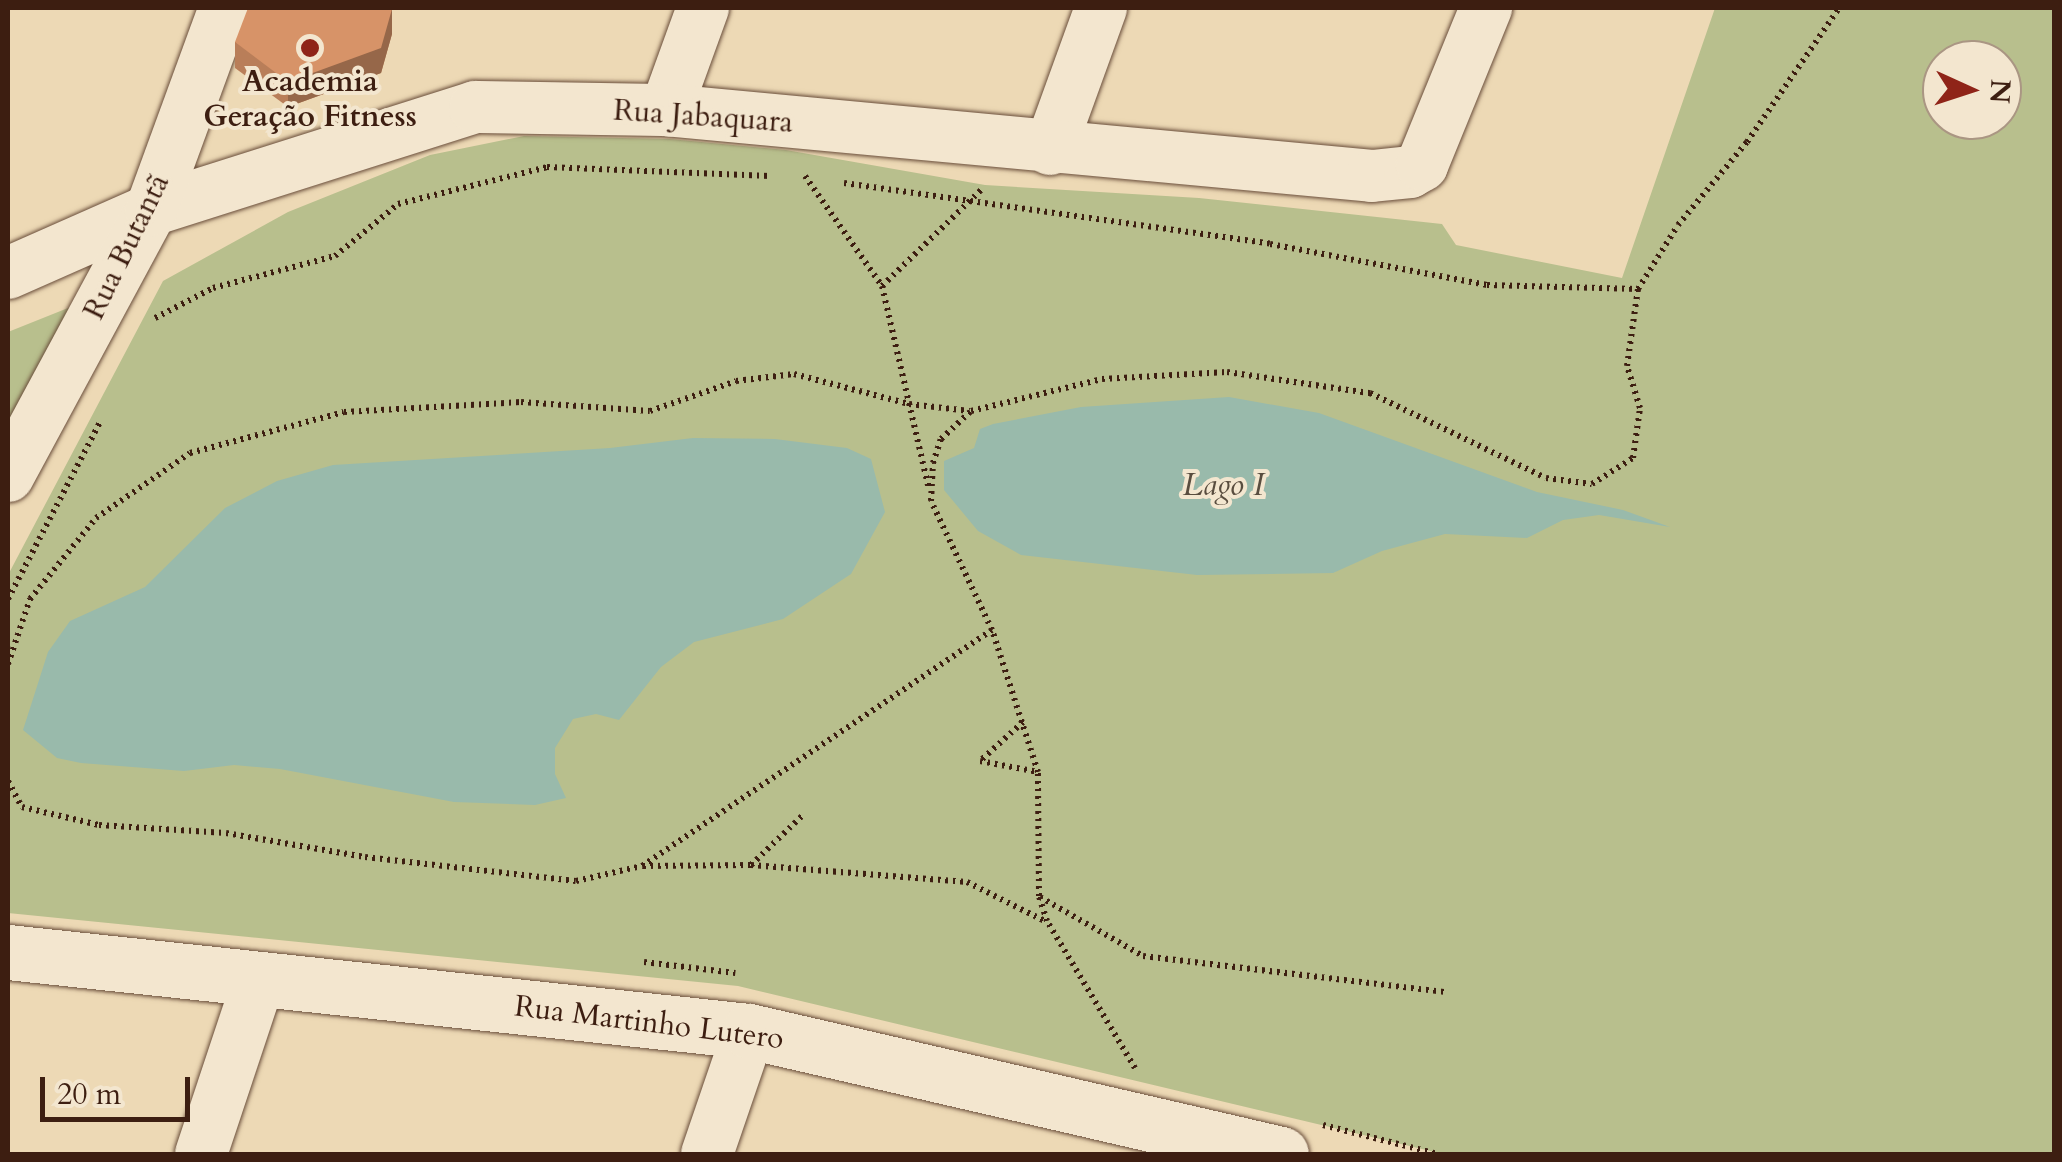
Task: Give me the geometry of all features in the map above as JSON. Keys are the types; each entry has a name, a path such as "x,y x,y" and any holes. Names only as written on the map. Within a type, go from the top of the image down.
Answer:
{"street":[{"name":"Rua Butantã","path":"8,476 151,210 225,8"},
{"path":"666,110 703,8"},
{"path":"1050,149 1102,8"},
{"name":"Rua Jabaquara","path":"8,274 151,210 476,107 666,110 1050,149 1372,176 1410,172 1422,165 1486,8"},
{"name":"Rua Martinho Lutero","path":"8,952 749,1031 1212,1146 1281,1154"},
{"path":"200,1154 259,980"},
{"path":"707,1154 749,1031"}],"path":[{"path":"8,664 30,599 96,518 190,453 344,412 521,402 650,411 736,381 794,374 909,404 971,412 1102,379 1226,372 1370,394 1546,478 1592,484 1634,458 1640,408 1627,366 1638,289 1678,225 1747,142 1839,8"},
{"path":"796,164 882,286 932,501 992,630 1038,772 1039,896 1046,921 1143,1082"},
{"path":"148,331 156,315 213,288 334,256 398,204 547,167 824,180"},
{"path":"842,182 1270,244 1487,285 1638,289"},
{"path":"882,286 985,185"},
{"path":"8,599 106,411"},
{"path":"932,501 933,463 941,439 971,412"},
{"path":"642,866 992,630"},
{"path":"1023,722 980,761 1038,772"},
{"path":"8,781 22,807 99,825 226,833 365,857 576,880 642,866 751,865 967,882 1046,921"},
{"path":"751,865 804,815"},
{"path":"1039,896 1143,956 1444,992"}],"green space":[{"path":"1715,8 2054,8 2054,1154 1443,1154 738,986 8,913 8,575 163,281 288,212 430,155 524,136 670,139 786,150 985,185 1199,198 1442,224 1456,245 1622,278"},
{"path":"73,306 8,423 8,332"}],"water":[{"name":"Lago I","path":"1229,397 1319,413 1537,492 1623,510 1670,527 1599,515 1563,520 1527,538 1445,534 1382,551 1333,573 1197,575 1021,555 978,531 944,490 944,461 974,448 980,429 993,424 1081,407"},
{"path":"693,438 775,439 847,448 871,459 885,512 851,574 783,619 694,642 661,667 619,720 596,714 573,719 555,748 555,774 566,798 535,805 454,802 280,769 234,765 184,771 81,763 57,758 23,730 48,652 70,621 145,587 225,508 277,481 333,465 610,448"}],"building":[{"name":"Academia Geração Fitness","path":"248,8 392,9 381,48 288,82 235,42"}],"place":[{"name":"Academia Geração Fitness","path":"310,48"}]}
